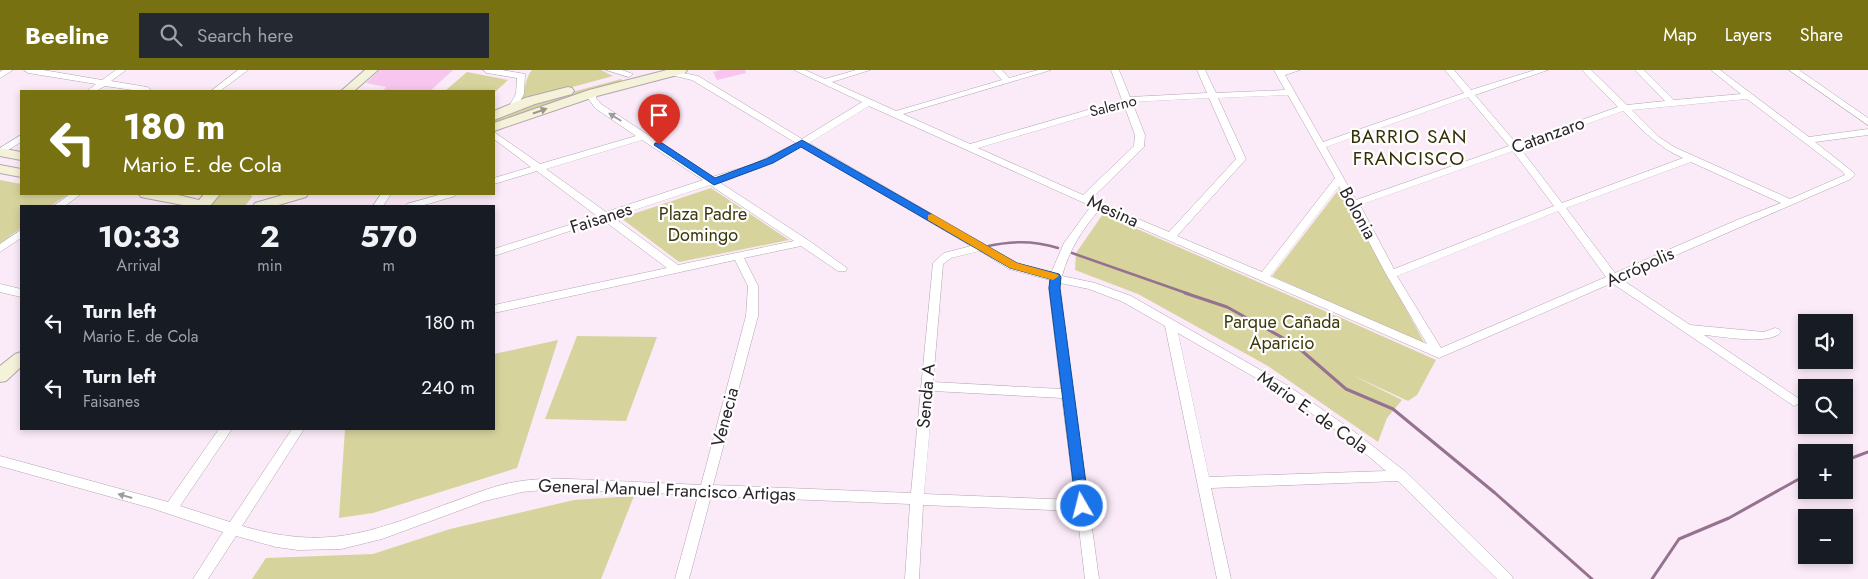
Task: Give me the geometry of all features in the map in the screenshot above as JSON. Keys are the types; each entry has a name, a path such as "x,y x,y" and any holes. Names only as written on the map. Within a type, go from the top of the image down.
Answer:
{"main road":[{"path":"348,90 372,70"},
{"path":"495,116 512,108 647,70"},
{"path":"495,126 593,93 629,76 676,71"},
{"path":"0,152 20,156"},
{"path":"0,169 20,173"},
{"path":"153,195 186,200 199,205"},
{"path":"203,205 212,195"},
{"path":"259,200 276,195"},
{"path":"259,200 294,195"},
{"path":"0,376 20,359"}],"street":[{"path":"0,76 9,70"},
{"path":"28,70 147,90"},
{"path":"92,90 122,70"},
{"path":"217,90 244,70"},
{"path":"487,70 525,73 520,94 512,108"},
{"path":"610,70 629,76"},
{"name":"Mesina","path":"798,70 1097,205 1439,354"},
{"path":"822,82 866,70"},
{"path":"997,70 1007,81"},
{"path":"894,114 1047,70"},
{"path":"1085,199 1139,147 1140,135 1115,70"},
{"path":"1171,236 1241,159 1201,70"},
{"path":"1279,72 1296,70"},
{"path":"1449,70 1514,147 1614,279 1794,401"},
{"path":"1321,146 1544,70"},
{"path":"1586,70 1656,139 1690,159 1790,203"},
{"path":"1639,70 1673,104"},
{"path":"1715,70 1807,140 1868,132"},
{"path":"1793,70 1868,122"},
{"name":"Mario E. de Cola","path":"676,71 695,74 802,143 1013,266 1030,272 1092,286 1127,299 1286,390 1348,433 1401,476 1506,579"},
{"name":"Bolonia","path":"1279,72 1354,204 1391,274 1439,354"},
{"name":"Salerno","path":"970,147 1128,100 1290,92"},
{"path":"593,93 592,98 598,106 842,268"},
{"name":"Catanzaro","path":"1354,204 1623,108 1749,96"},
{"name":"Faisanes","path":"495,253 714,182 763,164 802,143 869,102"},
{"path":"495,136 676,269"},
{"path":"495,181 645,136"},
{"path":"0,152 20,139"},
{"name":"Acrópolis","path":"1439,354 1848,177 1850,174 1807,140"},
{"path":"1391,274 1560,206 1690,159"},
{"path":"1264,278 1339,179"},
{"path":"60,205 75,195"},
{"path":"414,205 449,195"},
{"path":"1092,579 1054,288 1066,248 1080,226 1097,205"},
{"path":"0,249 20,235"},
{"path":"495,309 804,242"},
{"name":"Senda A","path":"912,579 926,386 938,263 948,255 983,247"},
{"name":"Venecia","path":"682,579 752,316 753,286 738,256"},
{"path":"0,288 20,293"},
{"path":"1170,322 1224,579"},
{"path":"1686,329 1765,336 1775,332"},
{"path":"926,386 1067,394"},
{"path":"172,509 225,430"},
{"path":"200,579 297,430"},
{"name":"General Manuel Francisco Artigas","path":"0,461 172,509 232,529 283,542 316,545 341,543 370,536 504,490 552,484 1082,506"},
{"path":"1205,483 1401,476"},
{"path":"1498,579 1506,579"}],"green space":[{"path":"532,70 601,70 613,76 521,101 526,81"},
{"path":"467,72 508,80 495,92 495,90 446,90"},
{"path":"621,79 622,81 495,124 495,120 542,100"},
{"path":"0,180 20,184 20,195 67,195 52,205 20,205 20,229 0,243"},
{"name":"Plaza Padre Domingo","path":"711,188 789,240 679,262 621,218"},
{"path":"1340,188 1425,344 1272,276"},
{"path":"218,195 251,195 252,197 246,205 207,205"},
{"name":"Parque Cañada Aparicio","path":"1103,214 1336,316 1333,321 1337,316 1436,360 1417,395 1408,401 1350,374 1402,400 1387,418 1378,442 1268,366 1138,294 1075,270 1076,253"},
{"path":"577,336 657,337 626,421 545,419"},
{"path":"558,340 517,468 373,513 339,518 345,430 495,430 495,354"},
{"path":"634,496 601,579 252,579 266,558 373,554 450,529 574,500"}],"building":[{"path":"380,70 453,70 431,90 384,90 386,87 366,83"},
{"path":"745,70 746,73 717,80 713,72"}],"waterway":[{"path":"984,247 1021,242 1058,248"},
{"path":"1072,253 1189,294"},
{"path":"1185,293 1227,307 1294,344 1346,389 1393,409 1495,493 1592,579"},
{"path":"1853,458 1868,452"},
{"path":"1652,579 1679,539 1729,518 1798,479"}],"slow traffic":[{"path":"932,217 1013,266 1030,272 1053,276"}],"district":[{"name":"BARRIO SAN FRANCISCO","path":"1409,147"}],"route":[{"path":"659,145 714,182 769,161 802,143 1013,266 1030,272 1056,277 1054,288 1082,506"}]}
